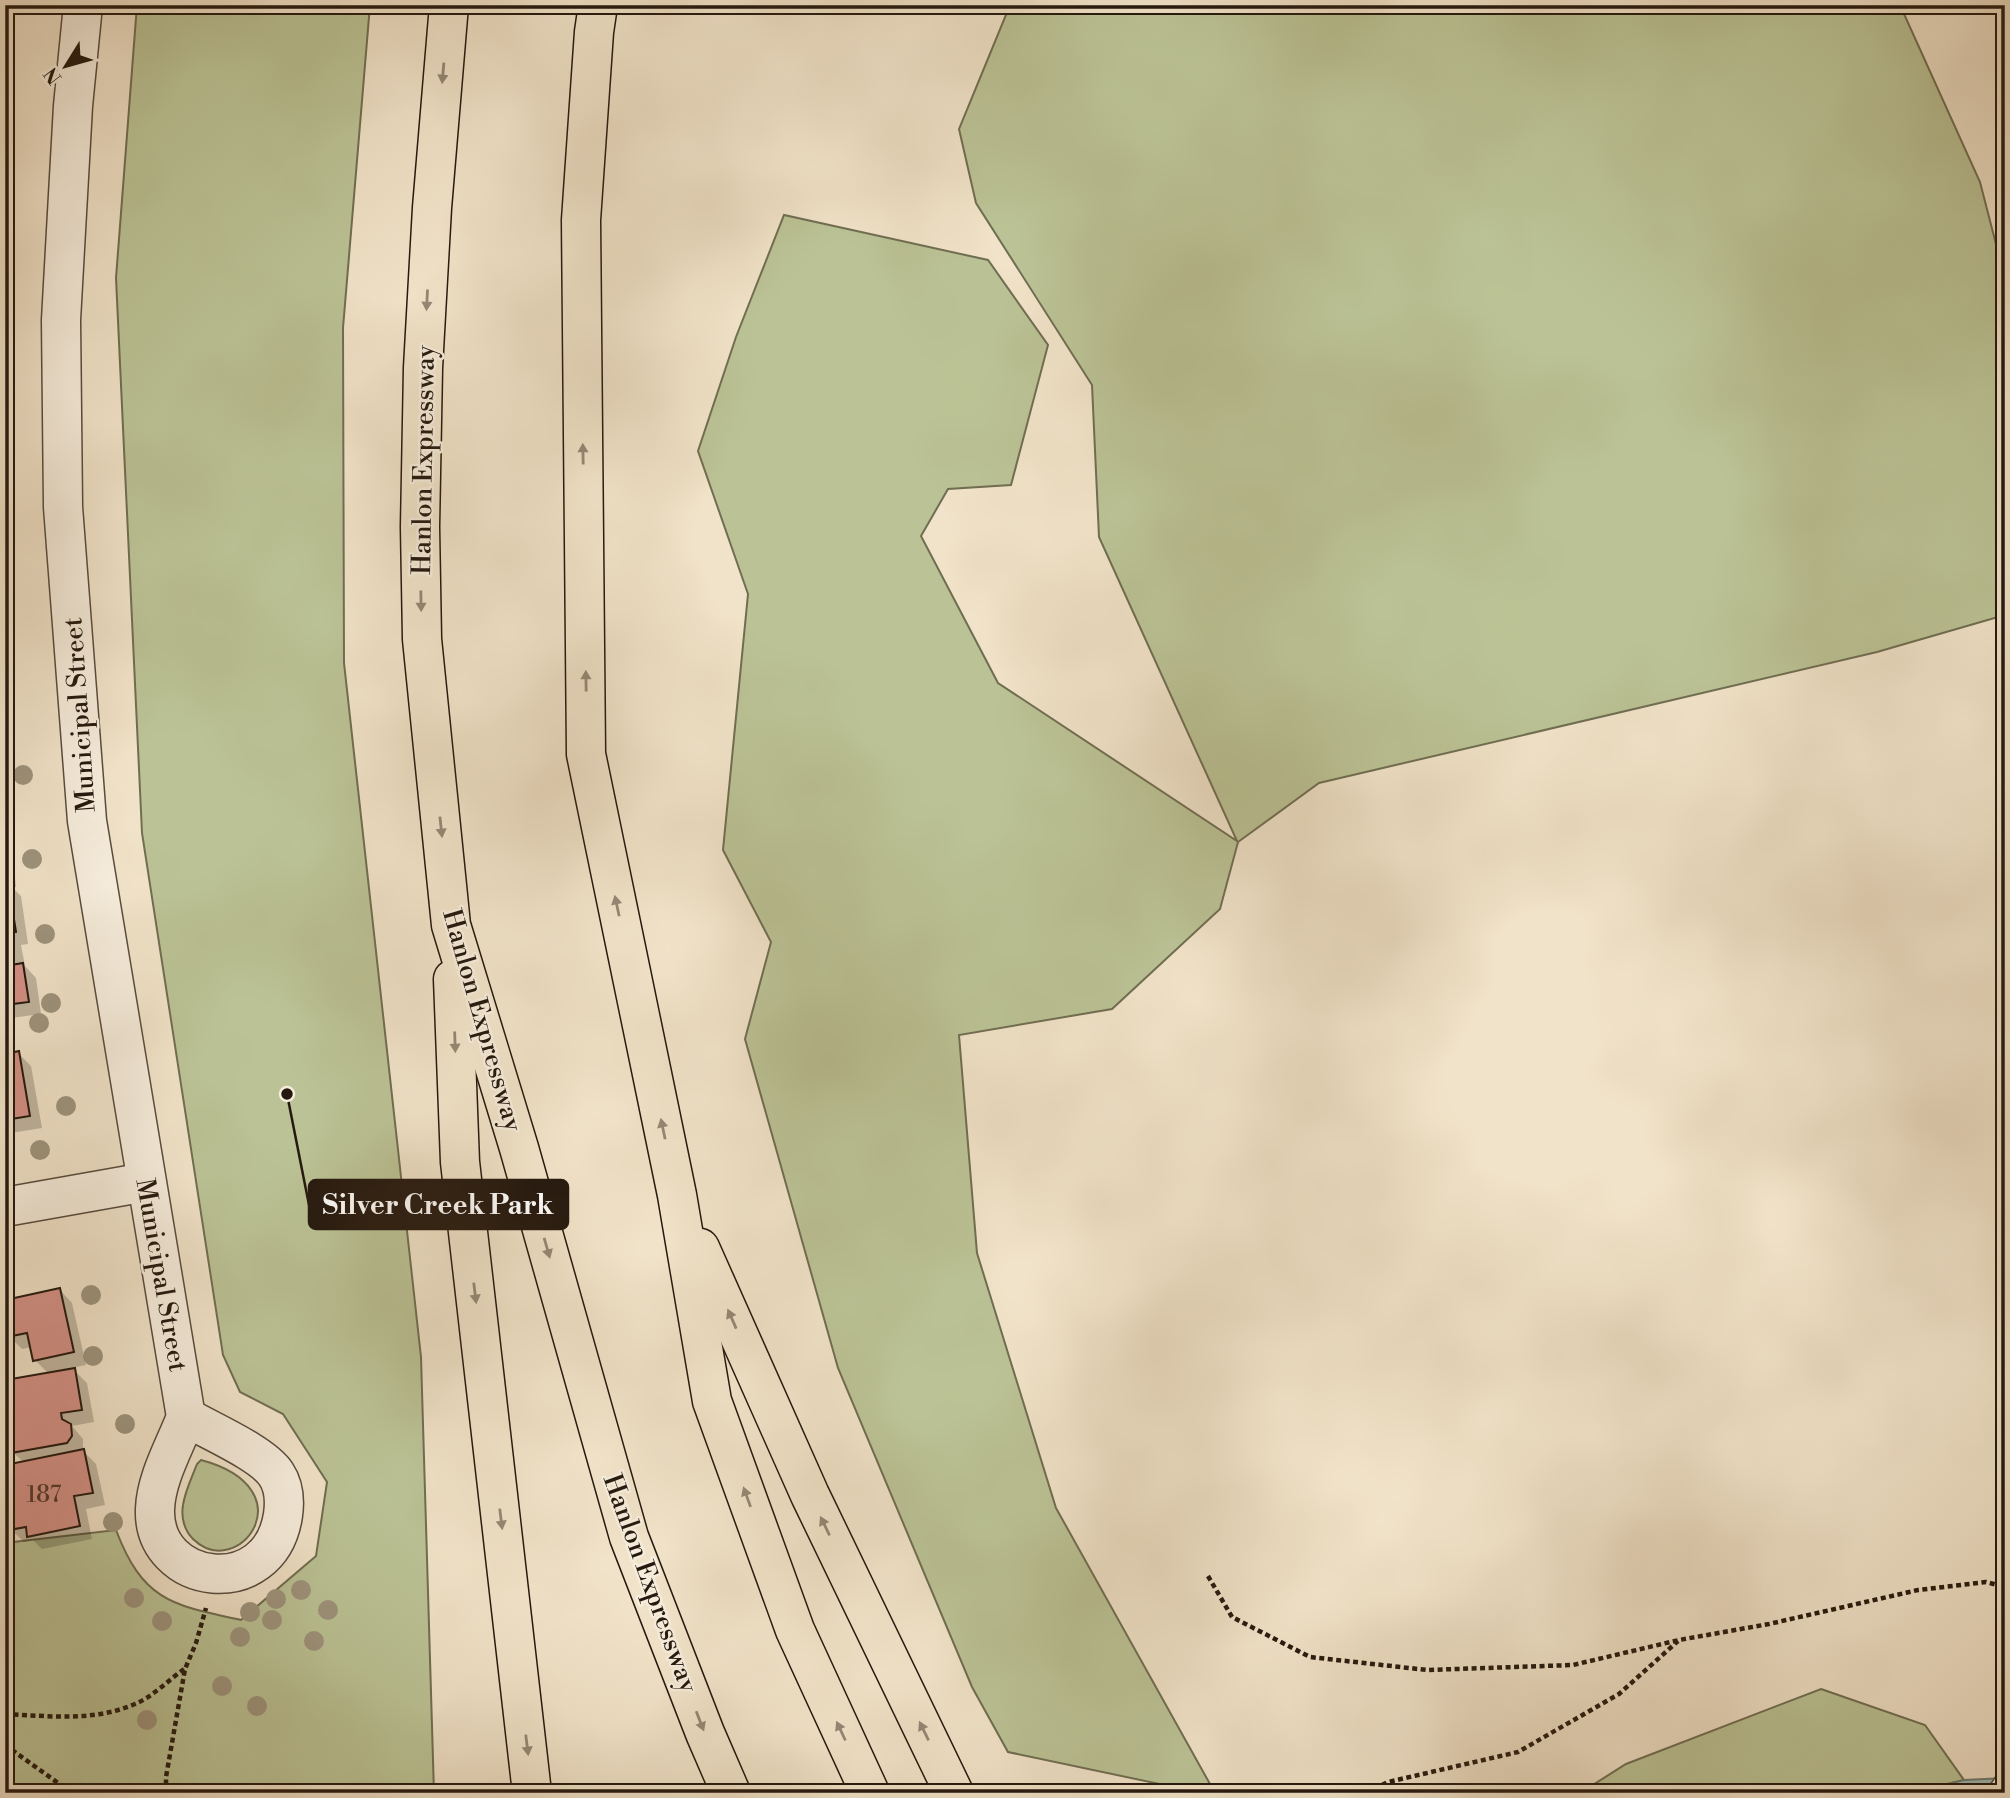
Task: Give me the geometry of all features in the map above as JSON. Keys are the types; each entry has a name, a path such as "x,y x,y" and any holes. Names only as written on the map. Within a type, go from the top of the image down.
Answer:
{"highway":[{"name":"Hanlon Expressway","path":"449,5 423,355 420,527 422,639 451,925 519,1148 629,1537 731,1793"},
{"path":"598,5 581,220 586,754 677,1195 712,1401 795,1630 870,1793"},
{"path":"451,925 460,1162 532,1793"},
{"path":"677,1195 810,1495 954,1793"}],"street":[{"name":"Municipal Street","path":"83,5 73,106 61,320 63,507 87,821 186,1417"},
{"path":"5,1207 146,1182"}],"lane":[{"path":"1998,1793 2005,1783"}],"path":[{"path":"1208,1576 1232,1616 1310,1657 1427,1670 1573,1665 1918,1590 1986,1582 2005,1587"},
{"path":"166,1793 166,1777 185,1669 207,1606 214,1607"},
{"path":"1367,1793 1388,1782 1518,1752 1619,1693 1679,1640"},
{"path":"5,1714 50,1718 93,1716 137,1704 185,1669"},
{"path":"5,1745 72,1793"}],"green space":[{"path":"137,5 370,5 343,328 344,663 421,1357 434,1793 5,1793 5,1543 116,1530 126,1554 149,1586 178,1604 241,1620 316,1556 327,1482 283,1414 240,1392 223,1355 142,833 116,278"},
{"path":"1010,5 1900,5 1980,182 2005,279 2005,615 1877,652 1319,783 1238,842 1220,909 1112,1009 959,1035 977,1253 1056,1508 1215,1793 1202,1793 1008,1752 972,1687 838,1368 745,1039 771,942 723,850 748,594 698,451 736,337 784,215 988,260 1048,345 1011,485 948,489 921,536 998,683 1237,841 1099,537 1092,385 976,203 959,129"},
{"path":"201,1460 234,1474 252,1491 258,1509 254,1527 244,1541 228,1549 211,1549 193,1539 184,1523 182,1510 185,1495"},
{"path":"1821,1689 1925,1725 1964,1780 1911,1793 1580,1793 1626,1764"}],"water":[{"path":"2005,1778 2005,1793 1911,1793 1964,1780"}],"building":[{"path":"8,881 16,932 9,933 13,955 5,956 5,882"},
{"path":"23,963 29,1002 5,1005 5,966"},
{"path":"19,1051 30,1116 5,1120 5,1054"},
{"path":"60,1288 74,1352 33,1361 27,1333 7,1337 5,1300"},
{"path":"75,1368 82,1410 61,1413 62,1419 71,1424 72,1436 67,1443 11,1453 5,1418 5,1380"},
{"path":"84,1449 93,1493 74,1496 80,1526 27,1537 26,1527 9,1530 5,1518 5,1465"}],"place":[{"name":"Silver Creek Park","path":"287,1094"}]}
